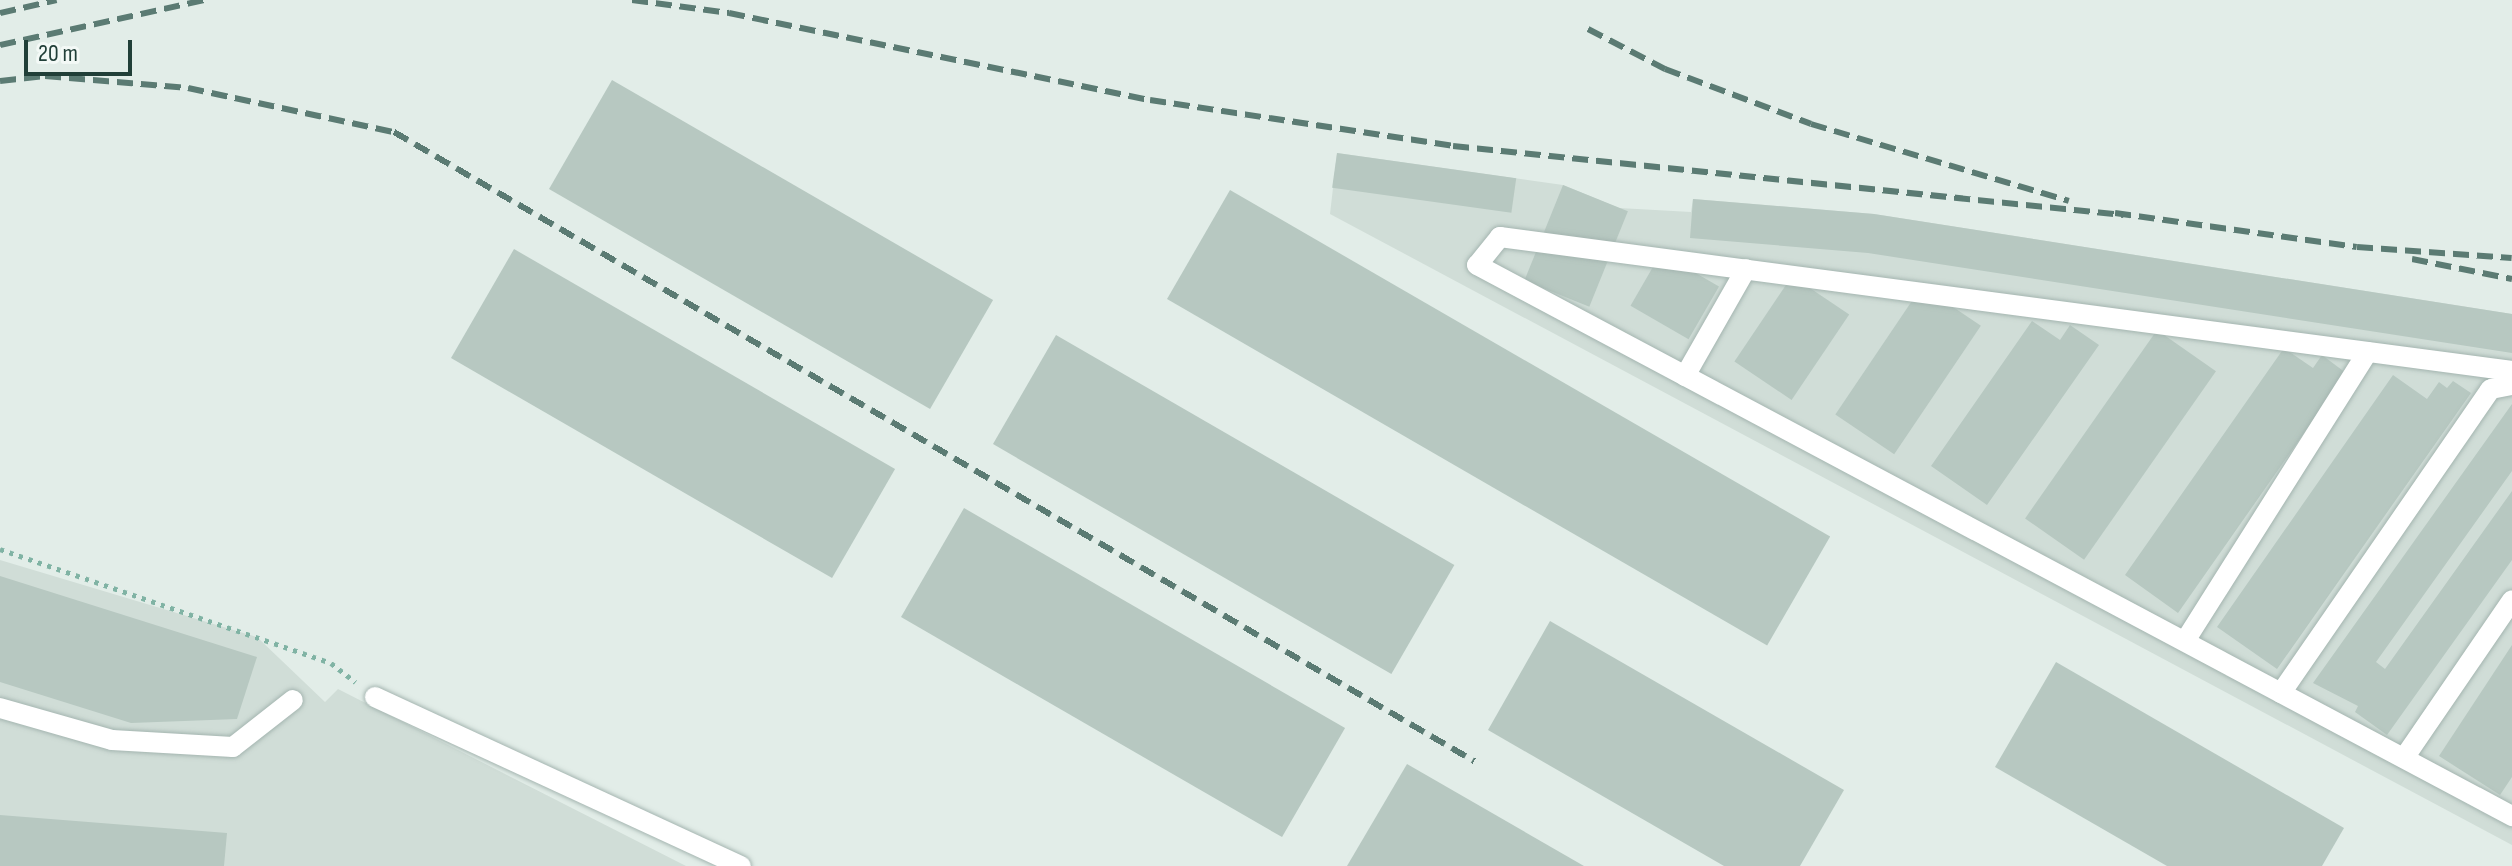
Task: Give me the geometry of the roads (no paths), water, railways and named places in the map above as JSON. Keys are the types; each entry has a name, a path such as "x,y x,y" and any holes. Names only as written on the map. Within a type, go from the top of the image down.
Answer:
{"lane":[{"path":"2512,371 1500,237 1477,265 2512,816"},
{"path":"1685,376 1746,269"},
{"path":"2185,641 2368,352"},
{"path":"2281,693 2491,389 2512,385"},
{"path":"2404,758 2512,600"},
{"path":"375,697 741,866"},
{"path":"0,708 112,740 233,747 293,700"}],"railway":[{"path":"0,13 57,0"},
{"path":"0,45 205,0"},
{"path":"632,0 729,13 1150,100 1453,146 2123,215"},
{"path":"1588,29 1665,69 1811,124 2069,201"},
{"path":"0,81 45,76 188,88 394,132 1474,761"},
{"path":"2115,213 2357,247 2512,258"},
{"path":"2412,259 2512,279"}]}
